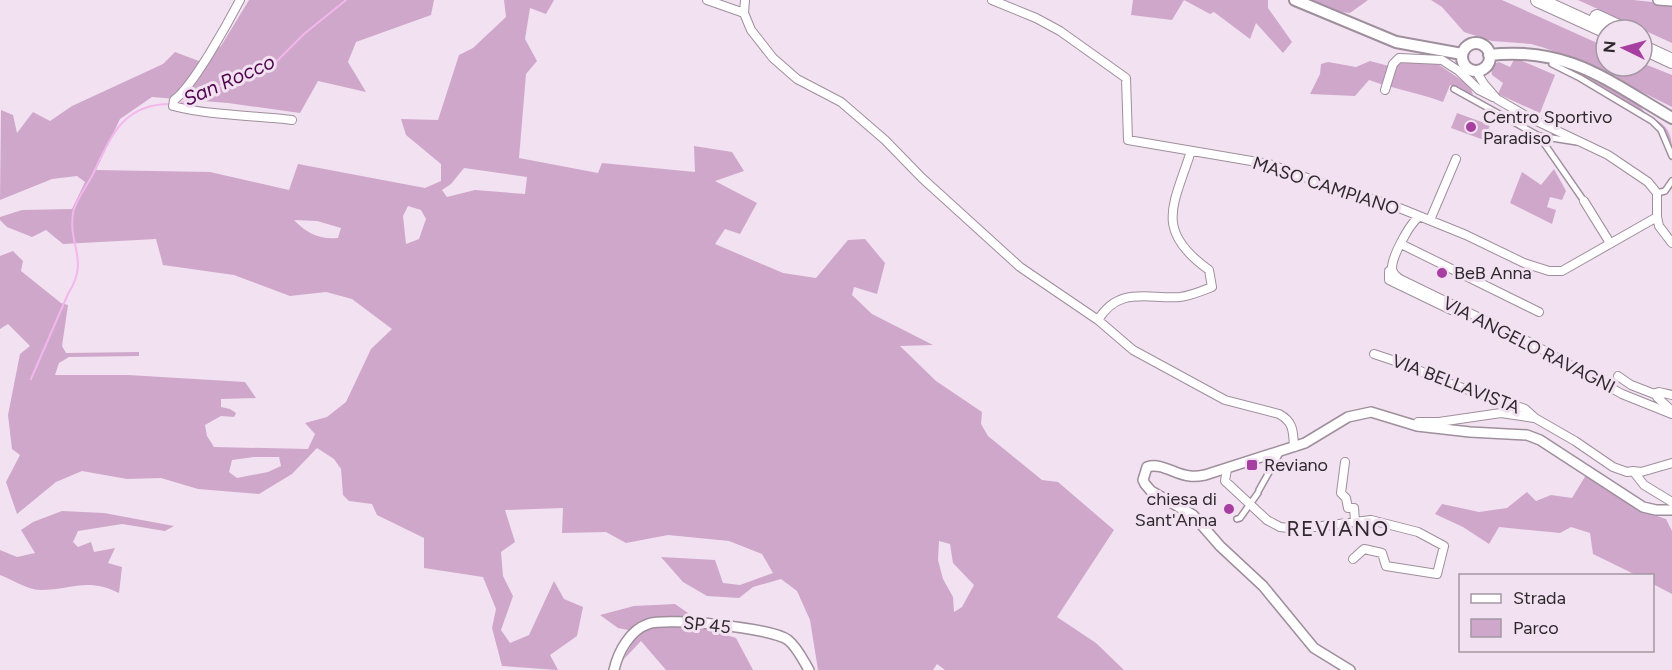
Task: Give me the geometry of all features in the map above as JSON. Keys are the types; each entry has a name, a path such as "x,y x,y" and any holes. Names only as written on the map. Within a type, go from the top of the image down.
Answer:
{"highway":[{"path":"1538,0 1594,26"},
{"path":"1559,0 1599,18"},
{"path":"1654,43 1672,51"},
{"path":"1654,53 1672,61"}],"main road":[{"path":"1295,0 1396,42 1462,54"},
{"path":"1479,43 1490,55 1483,68 1476,70 1465,66 1462,54 1468,45 1479,43"},
{"path":"1490,55 1525,53 1561,60 1593,72 1672,118"}],"street":[{"path":"240,0 199,69 173,102 174,106 205,112 292,120"},
{"path":"707,0 744,13"},
{"path":"745,0 744,13 751,30 773,58 797,79 841,102 885,140 922,178 1020,267 1098,321 1133,350 1225,400 1287,418 1293,428 1294,447"},
{"name":"MASO CAMPIANO","path":"992,0 1036,18 1060,31 1126,78 1128,140 1271,165 1340,190 1392,205 1549,271 1562,271 1657,217"},
{"path":"1658,0 1672,1"},
{"path":"1385,90 1393,64 1400,58 1442,60 1460,71 1479,90 1528,117 1583,141 1648,182 1657,193 1657,217 1662,231 1672,243"},
{"path":"1552,64 1652,121 1660,130 1672,156"},
{"path":"1476,70 1497,99"},
{"path":"1454,89 1539,136 1570,142 1583,141"},
{"path":"1539,136 1610,243"},
{"path":"1098,321 1105,309 1114,302 1128,297 1181,297 1212,287 1209,270 1194,260 1179,243 1173,231 1171,218 1174,201 1191,151"},
{"path":"1430,220 1456,159"},
{"path":"1657,193 1665,191 1672,181"},
{"path":"1392,269 1393,261 1412,222 1419,217"},
{"path":"1401,244 1539,312"},
{"name":"VIA ANGELO RAVAGNI","path":"1451,310 1392,282 1388,274 1392,269 1400,279 1527,341 1622,394 1672,413"},
{"name":"VIA BELLAVISTA","path":"1374,354 1407,364 1442,381 1525,409 1535,418 1575,441 1613,467 1627,472 1633,471 1644,485 1672,502"},
{"path":"1618,376 1631,386 1657,395 1672,413"},
{"path":"1657,395 1659,392 1672,395"},
{"path":"1350,670 1314,648 1263,586 1220,546 1193,515 1144,484 1147,467 1155,465 1190,476 1205,475 1305,443 1348,417 1371,412 1410,424 1470,432 1527,435 1540,440 1644,507 1672,510"},
{"name":"VIA BELLAVISTA","path":"1410,424 1501,413 1535,418"},
{"path":"1237,519 1252,504 1281,452"},
{"path":"1345,462 1341,493 1346,498 1348,508 1354,508 1354,521"},
{"path":"1633,471 1641,472 1672,463"},
{"path":"1227,469 1225,481 1268,520 1288,529 1371,520 1418,532 1444,546 1437,574 1386,566 1382,553 1364,549 1353,559"},
{"name":"SP 45","path":"614,670 625,643 636,630 649,623 687,621 778,634 794,645 809,670"}],"green space":[{"path":"249,0 434,0 431,15 356,42 348,62 366,92 318,81 300,113 228,103 152,97 120,119 96,170 210,172 289,190 298,164 425,188 441,181 441,164 406,135 401,119 438,120 459,55 473,48 506,17 504,0 554,0 546,14 530,8 525,39 537,61 526,74 519,158 598,173 602,163 695,172 694,146 732,152 744,171 715,181 757,203 740,234 725,229 715,244 783,273 816,278 848,240 865,239 885,263 877,294 854,287 852,295 872,314 933,345 900,346 936,381 982,412 981,424 988,436 1042,480 1058,482 1114,530 1057,617 1096,643 1124,670 945,670 937,664 933,670 818,670 810,620 797,591 781,579 753,587 739,598 707,596 683,582 661,557 715,560 723,583 740,585 773,573 762,554 729,541 668,535 626,543 606,532 562,533 563,508 505,510 515,542 501,552 503,576 513,596 501,630 510,643 529,635 554,581 564,599 583,607 577,636 550,655 558,670 502,666 492,628 496,609 483,577 424,568 424,538 377,515 372,504 349,501 343,495 341,469 334,459 317,448 292,474 259,494 198,489 161,478 127,479 82,471 56,482 17,514 6,482 20,455 12,449 8,415 20,354 30,346 8,324 0,329 0,256 13,251 23,261 21,271 61,303 68,305 62,346 66,353 139,352 139,356 69,357 59,363 55,375 128,375 245,382 256,398 221,399 221,407 236,413 234,417 221,416 205,425 207,436 214,447 308,449 315,434 305,423 327,417 346,402 371,349 392,329 352,299 326,292 290,296 234,275 163,265 156,239 63,244 46,230 32,237 7,227 0,220 0,217 22,210 72,209 85,182 77,176 52,179 0,200 1,110 13,115 17,133 33,112 50,121 72,106 163,64 175,52 199,61 221,46","holes":["464,168 527,177 525,194 475,190 447,197 442,190 451,184","408,206 421,210 426,219 419,239 406,244 403,216","294,220 317,221 341,228 338,238 325,238 314,235","254,457 279,457 281,466 268,472 237,478 229,472 232,460","939,541 950,544 953,563 974,585 962,607 954,612 953,597 943,579 938,560"]},
{"path":"1133,0 1184,0 1172,20 1131,15"},
{"path":"1184,0 1268,0 1268,8 1292,42 1283,53 1256,23 1250,39 1214,12 1210,14"},
{"path":"1307,0 1368,0 1350,13 1329,11"},
{"path":"1431,0 1502,0 1594,42 1594,68 1531,44 1492,41 1464,32 1442,7"},
{"path":"1578,0 1633,0 1672,4 1672,43 1654,35 1654,18 1617,18"},
{"path":"1400,55 1432,60 1470,86 1473,95 1450,85 1443,102 1369,80 1355,96 1310,94 1320,74 1321,64 1328,62 1356,67 1370,61 1389,66"},
{"path":"1515,58 1555,75 1540,113 1498,94 1503,83 1492,75 1491,68 1499,62 1510,67"},
{"path":"1572,68 1588,74 1639,103 1647,114 1663,125 1668,131 1672,149 1662,126 1571,73"},
{"path":"1654,68 1672,75 1672,107 1614,78 1654,78"},
{"name":"Centro Sportivo Paradiso","path":"1457,113 1490,125 1484,140 1451,128"},
{"path":"1554,169 1566,191 1562,200 1550,197 1547,207 1556,210 1552,224 1510,203 1522,172 1541,185"},
{"path":"1586,475 1642,511 1666,519 1672,531 1672,594 1654,585 1654,574 1634,574 1593,554 1590,533 1571,527 1560,533 1499,527 1489,544 1463,527 1435,514 1442,504 1479,512 1507,508 1527,492 1536,501 1551,495 1572,498"},
{"path":"62,511 104,513 174,526 165,531 122,524 78,531 73,542 78,547 91,542 94,552 115,548 108,563 122,567 119,593 108,588 88,585 35,590 0,575 0,550 17,557 35,553 21,530 33,522"},
{"path":"675,604 707,629 736,638 753,670 666,670 641,641 623,660 638,632 618,628 600,615 634,606"}],"waterway":[{"name":"San Rocco","path":"176,104 196,99 239,76 272,66 304,34 346,0"},
{"name":"San Rocco","path":"31,379 77,271 78,262 72,225 74,208 78,199 119,126 140,110 170,104"}],"place":[{"name":"Centro Sportivo Paradiso","path":"1471,127"},
{"name":"BeB Anna","path":"1442,273"},
{"name":"Reviano","path":"1252,465"},
{"name":"chiesa di Sant'Anna","path":"1229,509"}],"district":[{"name":"REVIANO","path":"1338,529"}]}
